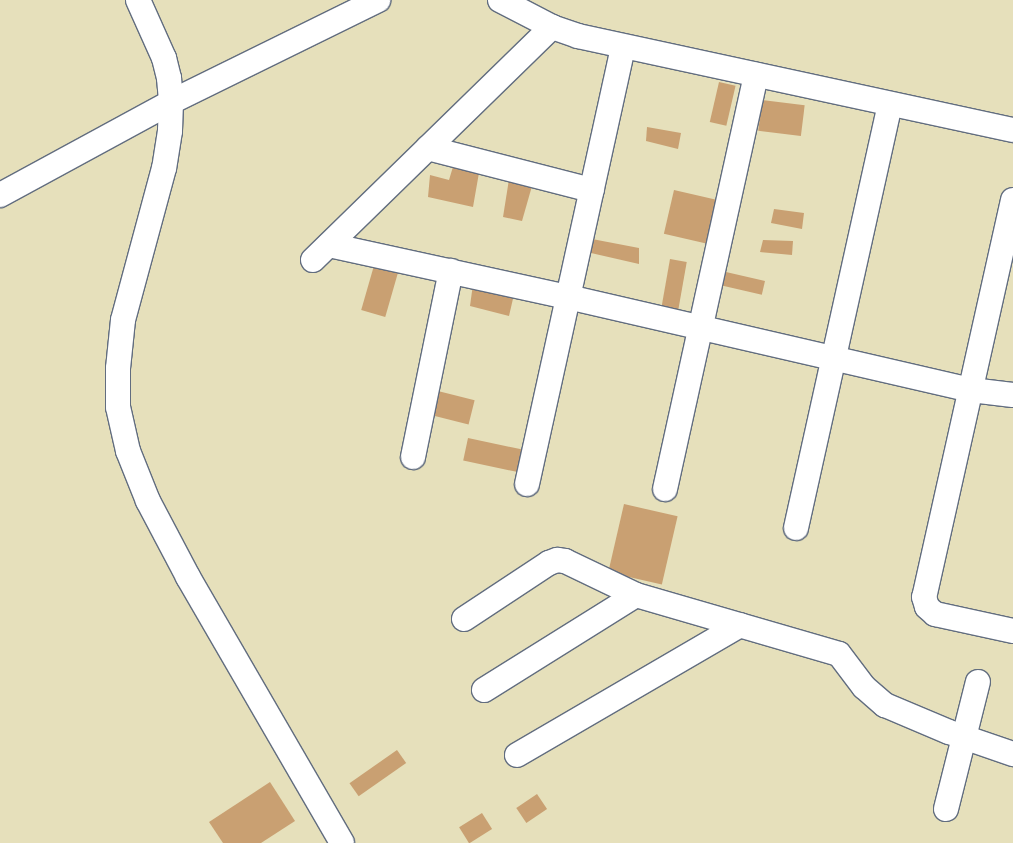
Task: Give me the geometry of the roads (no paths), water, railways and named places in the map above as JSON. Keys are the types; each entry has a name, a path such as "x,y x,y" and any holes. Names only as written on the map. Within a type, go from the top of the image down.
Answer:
{"street":[{"path":"138,0 164,58 169,78 171,102 170,131 164,168 123,320 118,368 118,407 128,451 148,501 188,577 342,843"},
{"path":"0,195 171,102 378,0"},
{"path":"500,0 552,27 624,47 1013,130"},
{"path":"552,27 321,252 451,271 971,390 1013,395"},
{"path":"527,484 624,47"},
{"path":"665,489 756,75"},
{"path":"796,528 890,104"},
{"path":"428,148 592,190"},
{"path":"1013,200 924,597 927,607 935,614 1013,631"},
{"path":"413,457 451,271"},
{"path":"464,619 557,560 574,564 604,581 636,595 839,654 864,687 885,705 964,737 1013,754"},
{"path":"484,690 636,595"},
{"path":"517,755 740,625"},
{"path":"946,809 978,682"}]}
